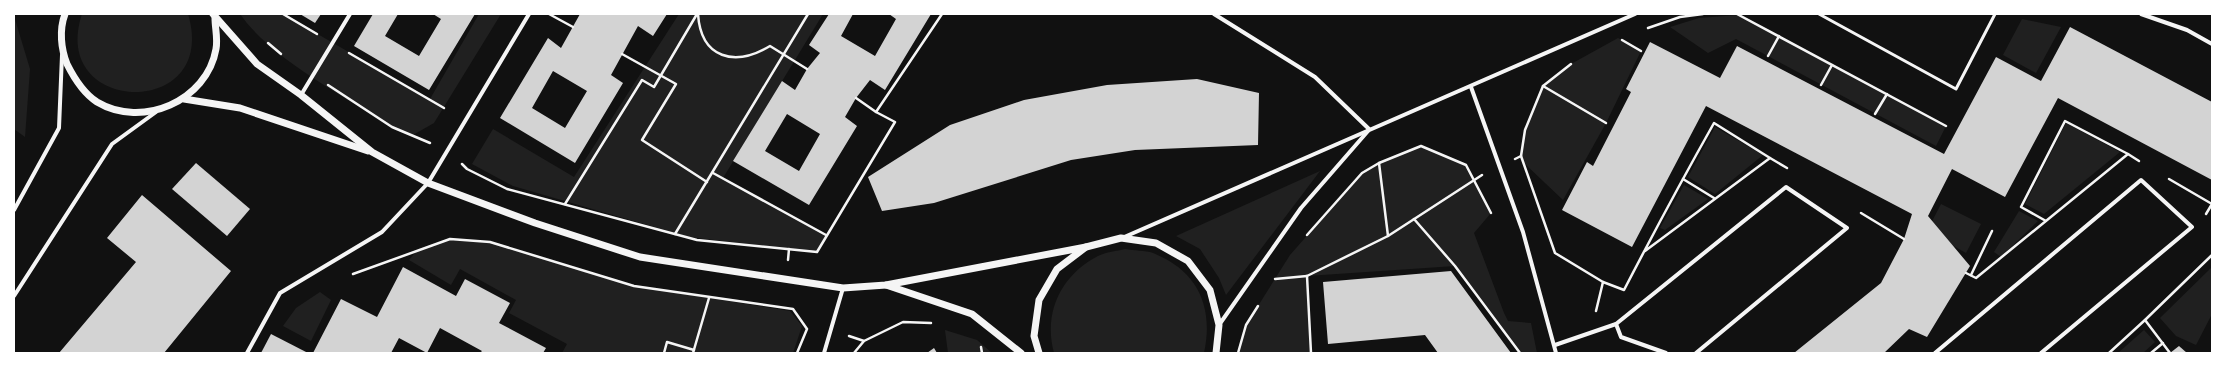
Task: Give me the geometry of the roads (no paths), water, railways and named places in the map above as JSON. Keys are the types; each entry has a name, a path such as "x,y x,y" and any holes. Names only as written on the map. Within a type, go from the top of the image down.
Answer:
{"street":[{"path":"58,14 62,22"},
{"path":"14,210 59,128 62,22 65,14"},
{"path":"301,95 350,14"},
{"path":"247,353 280,293 382,232 428,183 529,14"},
{"path":"1214,14 1315,77 1369,129"},
{"path":"214,16 257,64 301,95 372,152 428,183 535,223 640,257 843,288 886,285 1086,247 1121,238 1369,129 1471,87 1635,14"},
{"path":"2141,14 2188,30 2212,44"},
{"path":"14,296 112,144 156,111 184,99 205,77 216,49 214,16"},
{"path":"62,52 75,80 97,102 125,112 156,111"},
{"path":"1471,87 1523,232 1556,353"},
{"path":"184,99 240,108 372,152"},
{"path":"1219,324 1301,208 1369,129"},
{"path":"1935,353 2141,180 2192,227 2041,353"},
{"path":"1555,345 1616,324 1786,187 1847,228 1696,353"},
{"path":"1121,238 1156,243 1188,261 1210,290 1219,324 1216,353"},
{"path":"1039,353 1034,336 1039,300 1057,269 1086,247"},
{"path":"886,285 972,314 1021,353"},
{"path":"824,353 843,288"},
{"path":"1616,324 1621,337 1666,353"}],"lane":[{"path":"1819,14 1956,89 1995,14"}]}
